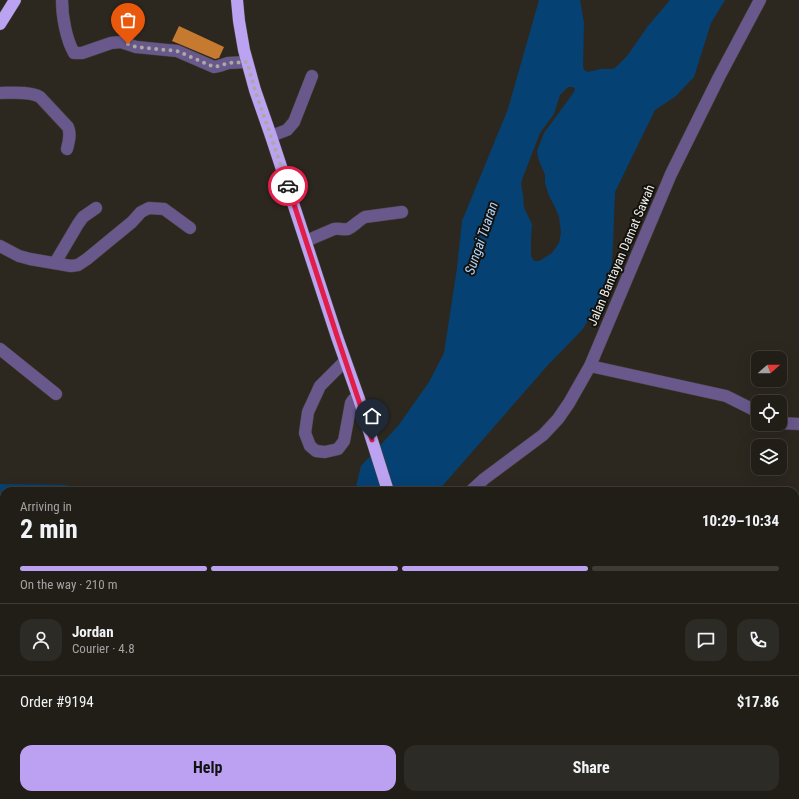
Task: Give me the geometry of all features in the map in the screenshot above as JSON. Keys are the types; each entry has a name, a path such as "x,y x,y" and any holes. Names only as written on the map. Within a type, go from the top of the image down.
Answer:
{"highway":[{"path":"0,24 15,0"},
{"path":"237,0 239,21 247,62 255,90 359,399 387,487"}],"street":[{"path":"62,0 62,11 68,38 74,53 82,53 111,43 121,42 136,47 177,51 214,67 228,63 247,62"},
{"name":"Jalan Bantayan Damat Sawah","path":"476,487 543,435 558,420 569,403 590,366 671,174 719,77 760,0"},
{"path":"271,136 287,130 294,122 312,76"},
{"path":"0,93 35,94 40,97 68,127 70,135 67,149"},
{"path":"55,263 83,217 96,208"},
{"path":"0,246 19,256 71,266 78,265 132,222 141,212 149,208 164,209 190,228"},
{"path":"306,241 334,229 339,228 346,230 365,217 402,212"},
{"path":"0,349 56,394"},
{"path":"345,361 320,386 308,412 306,433 310,446 316,451 325,452 338,449 344,441 351,403 353,400 359,399"},
{"path":"590,366 726,396 751,408"},
{"path":"787,423 799,424"}],"water":[{"name":"Sungai Tuaran","path":"539,0 580,0 584,23 583,66 584,70 588,72 601,69 613,69 616,67 627,56 648,26 670,0 725,0 711,23 694,77 676,96 655,110 615,192 611,275 598,305 582,330 547,366 441,487 356,487 361,466 398,426 429,382 444,353 457,268 462,221 508,109","holes":["568,87 573,87 575,89 544,133 537,151 538,158 545,175 545,183 549,196 559,217 561,232 559,243 552,253 539,261 534,261 531,256 532,224 524,208 521,184 540,133 554,114 560,95"]},
{"path":"0,484 65,485 73,487 0,487"}],"building":[{"path":"179,26 224,47 219,58 215,59 172,41"}],"way so far":[{"path":"128,44 136,47 177,51 214,67 228,63 247,62 288,186"}],"route":[{"path":"288,186 372,440"}]}
